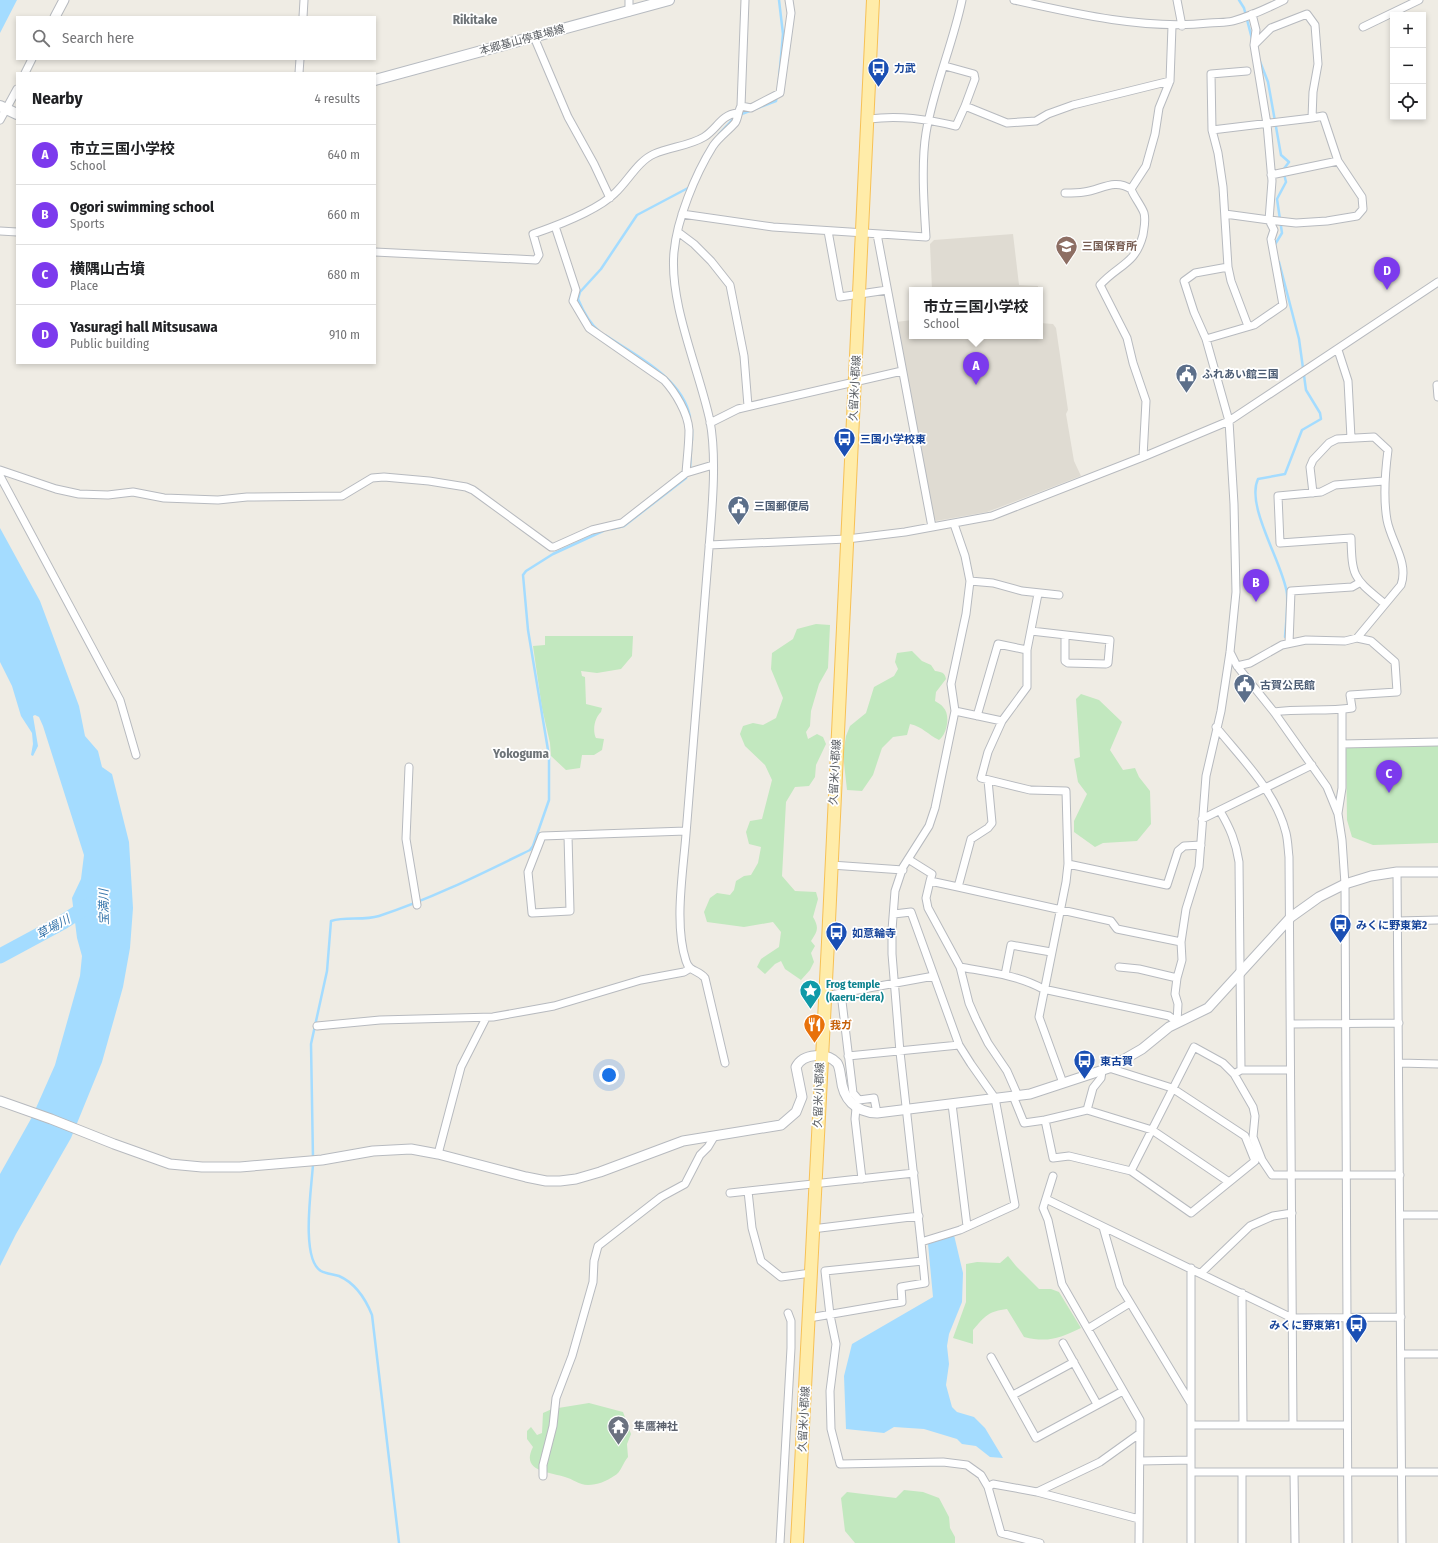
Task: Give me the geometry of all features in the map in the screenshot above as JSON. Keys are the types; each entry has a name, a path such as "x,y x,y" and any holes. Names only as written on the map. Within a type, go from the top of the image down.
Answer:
{"main road":[{"name":"本郷基山停車場線","path":"376,80 629,12 668,0"},
{"name":"久留米小郡線","path":"797,1543 874,0"},
{"path":"3,108 16,114"}],"street":[{"path":"56,16 64,0"},
{"path":"303,16 304,0"},
{"path":"629,0 629,12"},
{"path":"725,1063 704,978 702,974 689,969 686,964 681,937 681,906 686,831 709,545 713,465 710,423 675,290 673,267 682,214 710,153 727,129 736,122 739,109 745,0"},
{"path":"376,252 536,260 539,255 533,234 555,226 610,198 639,166 654,154 700,139 709,134 722,118 739,109 751,108 780,93 791,13 789,0"},
{"path":"682,214 772,226 926,237 924,181 926,134 962,0"},
{"path":"1014,0 1042,3 1143,23 1172,26 1232,21 1284,0"},
{"path":"1177,0 1182,26"},
{"path":"1363,27 1419,0"},
{"path":"1206,339 1254,325 1283,305 1271,238 1274,230 1269,220 1271,175 1267,124 1254,45 1256,30 1252,14"},
{"path":"1254,45 1271,28 1307,14 1315,25 1318,64 1313,92 1312,118"},
{"path":"1131,189 1146,166 1155,134 1159,108 1170,81 1172,26"},
{"path":"534,37 568,117 594,164 610,198"},
{"path":"26,72 32,60"},
{"path":"299,72 300,60"},
{"path":"869,119 901,116 929,119 956,126 975,79 974,74 945,66"},
{"path":"1247,71 1211,74 1212,130 1218,153 1223,187 1228,267 1231,281 1248,326"},
{"path":"965,106 1007,123 1036,121 1048,114 1073,105 1170,81"},
{"path":"0,120 3,108 16,90"},
{"path":"1212,130 1323,116 1338,161 1362,198 1363,209 1356,216 1296,224 1225,214"},
{"path":"1271,175 1338,161"},
{"path":"1064,194 1085,192 1117,183 1125,185 1131,189 1143,212 1146,222 1140,244 1134,256 1123,266 1109,275 1100,285 1127,338 1133,363 1146,401 1143,457"},
{"path":"555,226 576,290 573,301 588,328 664,380 671,387 687,418 689,429 686,473"},
{"path":"0,231 16,232"},
{"path":"828,231 840,297 887,290"},
{"path":"678,232 694,244 711,261 730,286 744,356 748,406"},
{"path":"877,234 932,527"},
{"path":"1177,1022 1178,1004 1175,994 1176,978 1182,960 1180,942 1186,909 1199,867 1206,776 1230,652 1236,592 1234,504 1229,421 1206,339 1194,312 1184,281 1195,273 1228,267"},
{"path":"709,545 847,539 954,524 992,516 1143,457 1229,421 1338,350 1438,282"},
{"path":"1338,350 1348,380 1352,438"},
{"path":"710,423 738,409 748,406 794,397 902,371"},
{"path":"1437,385 1438,397"},
{"path":"1313,493 1310,467 1314,460 1329,443 1337,439 1374,437 1388,450 1384,481 1387,521 1402,564 1404,575 1401,585 1357,638"},
{"path":"0,470 56,489 78,494 108,495 133,492 164,498 218,500 248,497 342,496 372,478 384,477 429,481 466,487 474,490 551,547 592,530 622,523 686,473 713,465"},
{"path":"0,476 120,700 136,755"},
{"path":"1384,481 1335,485 1321,492 1278,496 1280,543 1351,538 1352,566 1359,583 1385,604"},
{"path":"809,1318 902,1302 901,1287 925,1282 900,1052 894,982 892,930 896,891 903,870 908,858 929,826 935,808 955,711 951,684 966,614 970,581 965,556 954,524"},
{"path":"970,581 993,583 1038,594 1059,595"},
{"path":"1289,643 1291,591 1352,587 1359,583"},
{"path":"1038,594 1027,650 1028,687 1002,721 988,752 981,778 1030,790 1066,791 1068,864 1039,1017 1063,1083"},
{"path":"1031,631 1110,640 1108,663 1068,663 1065,661 1065,635"},
{"path":"1237,666 1250,663 1263,657 1275,648 1289,643 1325,639 1346,641 1357,638 1371,641 1395,662 1397,692 1350,695 1352,708 1289,709 1274,712"},
{"path":"977,716 998,644 1027,650"},
{"path":"1230,652 1237,666 1274,712 1327,787 1338,814 1342,840 1345,884 1348,1543"},
{"path":"1338,814 1342,788 1342,709"},
{"path":"955,711 1002,721"},
{"path":"1216,727 1265,788 1279,812 1286,833 1290,858 1293,1425"},
{"path":"1342,744 1438,742"},
{"path":"1202,819 1312,766"},
{"path":"409,767 406,839 417,905"},
{"path":"958,886 971,839 988,828 992,823 988,780"},
{"path":"1220,811 1231,830 1236,843 1239,862 1241,1070"},
{"path":"568,836 570,911 532,913 528,872 542,836 686,831"},
{"path":"1068,864 1167,885 1178,851 1184,846 1200,845"},
{"path":"908,858 932,874 926,898 928,908 960,967 969,1003 988,1043 1007,1071 1024,1123 1045,1120 1086,1110 1152,1130 1229,1182"},
{"path":"831,865 903,870"},
{"path":"1397,872 1402,1543"},
{"path":"0,1101 170,1164 202,1167 240,1167 322,1160 373,1151 395,1149 438,1154 546,1181 576,1179 600,1172 683,1141 771,1128 781,1125 789,1120 796,1112 802,1096 797,1078 796,1067 799,1062 808,1056 821,1056 838,1064 843,1093 856,1108 866,1113 877,1114 1030,1094 1106,1069 1142,1049 1177,1022 1208,1008 1291,918 1319,897 1345,884 1371,876 1397,872 1438,872"},
{"path":"930,880 1111,921 1117,929 1180,942"},
{"path":"894,914 911,912 959,1045 995,1098 1015,1205 960,1230 921,1242"},
{"path":"1398,921 1438,920"},
{"path":"1005,975 1011,945 1051,952"},
{"path":"960,967 1005,975 1044,989 1169,1016 1177,1022"},
{"path":"1119,967 1139,969 1176,978"},
{"path":"317,1026 380,1020 486,1018 554,1006 641,980 684,972 689,969"},
{"path":"825,996 894,982 934,976"},
{"path":"840,993 852,1093 859,1100 874,1098 877,1114"},
{"path":"438,1154 461,1067 486,1018"},
{"path":"1291,1024 1399,1023"},
{"path":"848,1056 959,1045"},
{"path":"1131,1171 1194,1047 1223,1063 1234,1074 1253,1107 1255,1116 1253,1137 1262,1160 1272,1175 1400,1175"},
{"path":"1399,1063 1438,1064"},
{"path":"1045,1120 1053,1158 1069,1156 1131,1171 1191,1213 1255,1161 1245,1136 1172,1088 1106,1069"},
{"path":"1086,1110 1093,1088 1106,1069"},
{"path":"1234,1074 1241,1070 1290,1070"},
{"path":"952,1104 967,1226"},
{"path":"856,1108 855,1119 862,1179"},
{"path":"542,1476 543,1465 553,1426 557,1393 572,1356 593,1282 594,1261 598,1246 661,1197 685,1184 700,1155 708,1147 714,1137"},
{"path":"730,1193 914,1173"},
{"path":"1053,1176 1043,1208 1048,1220 1061,1280 1140,1420 1139,1543"},
{"path":"748,1191 752,1228 761,1261 781,1277 810,1273"},
{"path":"1046,1199 1292,1318 1401,1317"},
{"path":"1201,1273 1250,1226 1273,1216 1292,1213"},
{"path":"1400,1215 1438,1215"},
{"path":"812,1229 919,1216"},
{"path":"1103,1227 1116,1276 1130,1304 1190,1402"},
{"path":"923,1261 825,1271 830,1315 836,1344 830,1392 830,1429 840,1464 883,1462 967,1465 975,1470 988,1487 1001,1533 1040,1543"},
{"path":"1191,1268 1191,1543"},
{"path":"1242,1293 1243,1425"},
{"path":"1089,1328 1130,1304"},
{"path":"780,1543 791,1348 791,1321 788,1313"},
{"path":"1063,1343 1097,1404"},
{"path":"1401,1354 1438,1354"},
{"path":"991,1356 1036,1438 1123,1390"},
{"path":"1012,1395 1074,1362"},
{"path":"1191,1425 1347,1425"},
{"path":"1037,1492 1100,1462 1139,1434"},
{"path":"1140,1460 1191,1460"},
{"path":"1191,1472 1347,1473 1401,1470 1438,1472"},
{"path":"1242,1472 1242,1543"},
{"path":"1294,1473 1295,1543"},
{"path":"988,1487 993,1484 1037,1492 1139,1518"}],"shaded area":[{"path":"1013,234 1019,285 1038,287 932,287 930,244 934,240"},
{"path":"909,320 909,339 1043,339 1043,323 1053,324 1056,328 1068,410 1066,414 1074,461 1081,476 987,512 936,521 934,519 896,322"}],"green space":[{"path":"816,624 830,625 828,668 819,684 811,711 810,726 806,732 808,739 817,734 823,737 826,744 816,765 815,777 809,786 795,787 786,802 782,876 795,891 816,892 818,899 813,917 817,929 811,941 815,946 811,953 814,962 810,970 801,980 785,969 781,961 775,964 765,974 757,967 761,959 779,947 781,932 773,922 744,927 707,922 704,912 710,898 717,893 730,895 734,890 736,881 744,876 751,875 758,863 761,847 749,844 746,832 750,821 762,819 772,780 765,765 745,746 740,734 743,726 753,723 763,725 776,718 783,698 771,669 772,653 793,639 797,629"},
{"path":"545,636 633,636 632,656 621,669 597,673 581,671 582,676 585,677 586,704 602,708 596,720 594,731 596,738 604,739 602,750 594,755 582,755 580,768 566,770 551,756 533,646 545,645"},
{"path":"912,651 922,661 931,665 935,671 945,675 946,679 936,692 935,701 942,706 947,715 946,729 939,740 918,727 910,724 907,735 893,737 882,748 873,775 862,791 847,790 843,754 846,736 850,726 866,713 874,687 894,676 898,669 895,662 897,653"},
{"path":"1081,694 1099,700 1122,722 1110,750 1123,770 1135,768 1139,777 1150,791 1151,824 1137,841 1103,843 1095,847 1074,832 1074,821 1087,794 1078,782 1074,759 1080,757 1076,699"},
{"path":"1438,745 1438,843 1373,845 1352,837 1347,820 1346,749 1350,746"},
{"path":"1008,1256 1039,1289 1051,1289 1059,1292 1081,1328 1054,1338 1040,1340 1024,1337 1007,1309 991,1313 981,1321 973,1330 973,1344 953,1338 966,1302 966,1264 977,1262 1000,1263"},
{"path":"589,1403 623,1412 631,1434 627,1444 628,1457 616,1475 605,1481 588,1485 538,1470 533,1466 530,1462 530,1455 533,1447 527,1439 527,1431 531,1427 537,1435 542,1433 543,1413 552,1409"},
{"path":"904,1490 923,1492 939,1498 949,1517 950,1528 955,1537 955,1543 855,1543 845,1531 841,1498 847,1492 896,1498"}],"water":[{"path":"0,0 17,0 0,33"},
{"name":"宝満川","path":"0,528 40,601 79,706 85,736 98,751 102,767 112,774 129,842 133,908 130,948 123,987 102,1062 71,1138 16,1234 0,1266 0,1174 32,1117 55,1065 80,976 82,956 77,938 72,898 81,879 84,855 43,726 39,717 35,715 33,716 38,746 33,756 31,755 33,744 32,733 21,716 12,686 0,662"},
{"path":"954,1235 963,1273 962,1302 949,1334 947,1346 949,1364 946,1385 952,1407 957,1412 974,1417 985,1428 1003,1458 990,1457 976,1446 962,1444 957,1439 924,1429 894,1427 884,1433 846,1429 844,1376 852,1344 933,1297 928,1244"}],"waterway":[{"path":"779,0 783,34 779,79"},
{"path":"1239,0 1244,8 1252,39"},
{"path":"1259,59 1268,82 1281,155 1289,162 1283,170 1286,182 1277,199 1282,233 1274,246"},
{"path":"739,115 776,101 777,95"},
{"path":"719,134 735,117"},
{"path":"599,331 589,321 582,308 578,299 580,292 601,269 637,215 688,188"},
{"path":"1279,262 1299,339 1306,390 1320,413 1321,419 1302,430 1285,474 1258,479 1255,491 1261,520 1287,594 1285,637"},
{"path":"605,335 643,359 668,379 686,403 690,417"},
{"path":"692,430 692,440"},
{"path":"690,470 691,449"},
{"path":"612,529 624,526 686,478"},
{"path":"313,1159 311,1044 327,971 331,921 379,916 398,909 437,894 474,877 530,850 533,846 549,800 549,756 528,630 523,575 526,571 553,554 603,531"},
{"name":"草場川","path":"0,956 63,922 91,904"},
{"path":"313,1164 309,1237 311,1252 315,1264 321,1271 339,1276 355,1287 367,1304 372,1315 399,1543"}],"place":[{"name":"力武","path":"878,88"},
{"name":"三国保育所","path":"1067,266"},
{"name":"Yasuragi hall Mitsusawa","path":"1387,290"},
{"name":"市立三国小学校","path":"976,385"},
{"name":"ふれあい館三国","path":"1187,394"},
{"name":"三国小学校東","path":"845,458"},
{"name":"三国郵便局","path":"738,526"},
{"name":"Ogori swimming school","path":"1256,602"},
{"name":"古賀公民館","path":"1245,704"},
{"name":"横隅山古墳","path":"1389,793"},
{"name":"みくに野東第2","path":"1340,944"},
{"name":"如意輪寺","path":"836,952"},
{"name":"Frog temple (kaeru-dera)","path":"810,1010"},
{"name":"我ガ","path":"814,1044"},
{"name":"東古賀","path":"1085,1080"},
{"name":"みくに野東第1","path":"1356,1344"},
{"name":"隼鷹神社","path":"619,1446"}],"district":[{"name":"Rikitake","path":"475,19"},
{"name":"Yokoguma","path":"521,753"}]}
